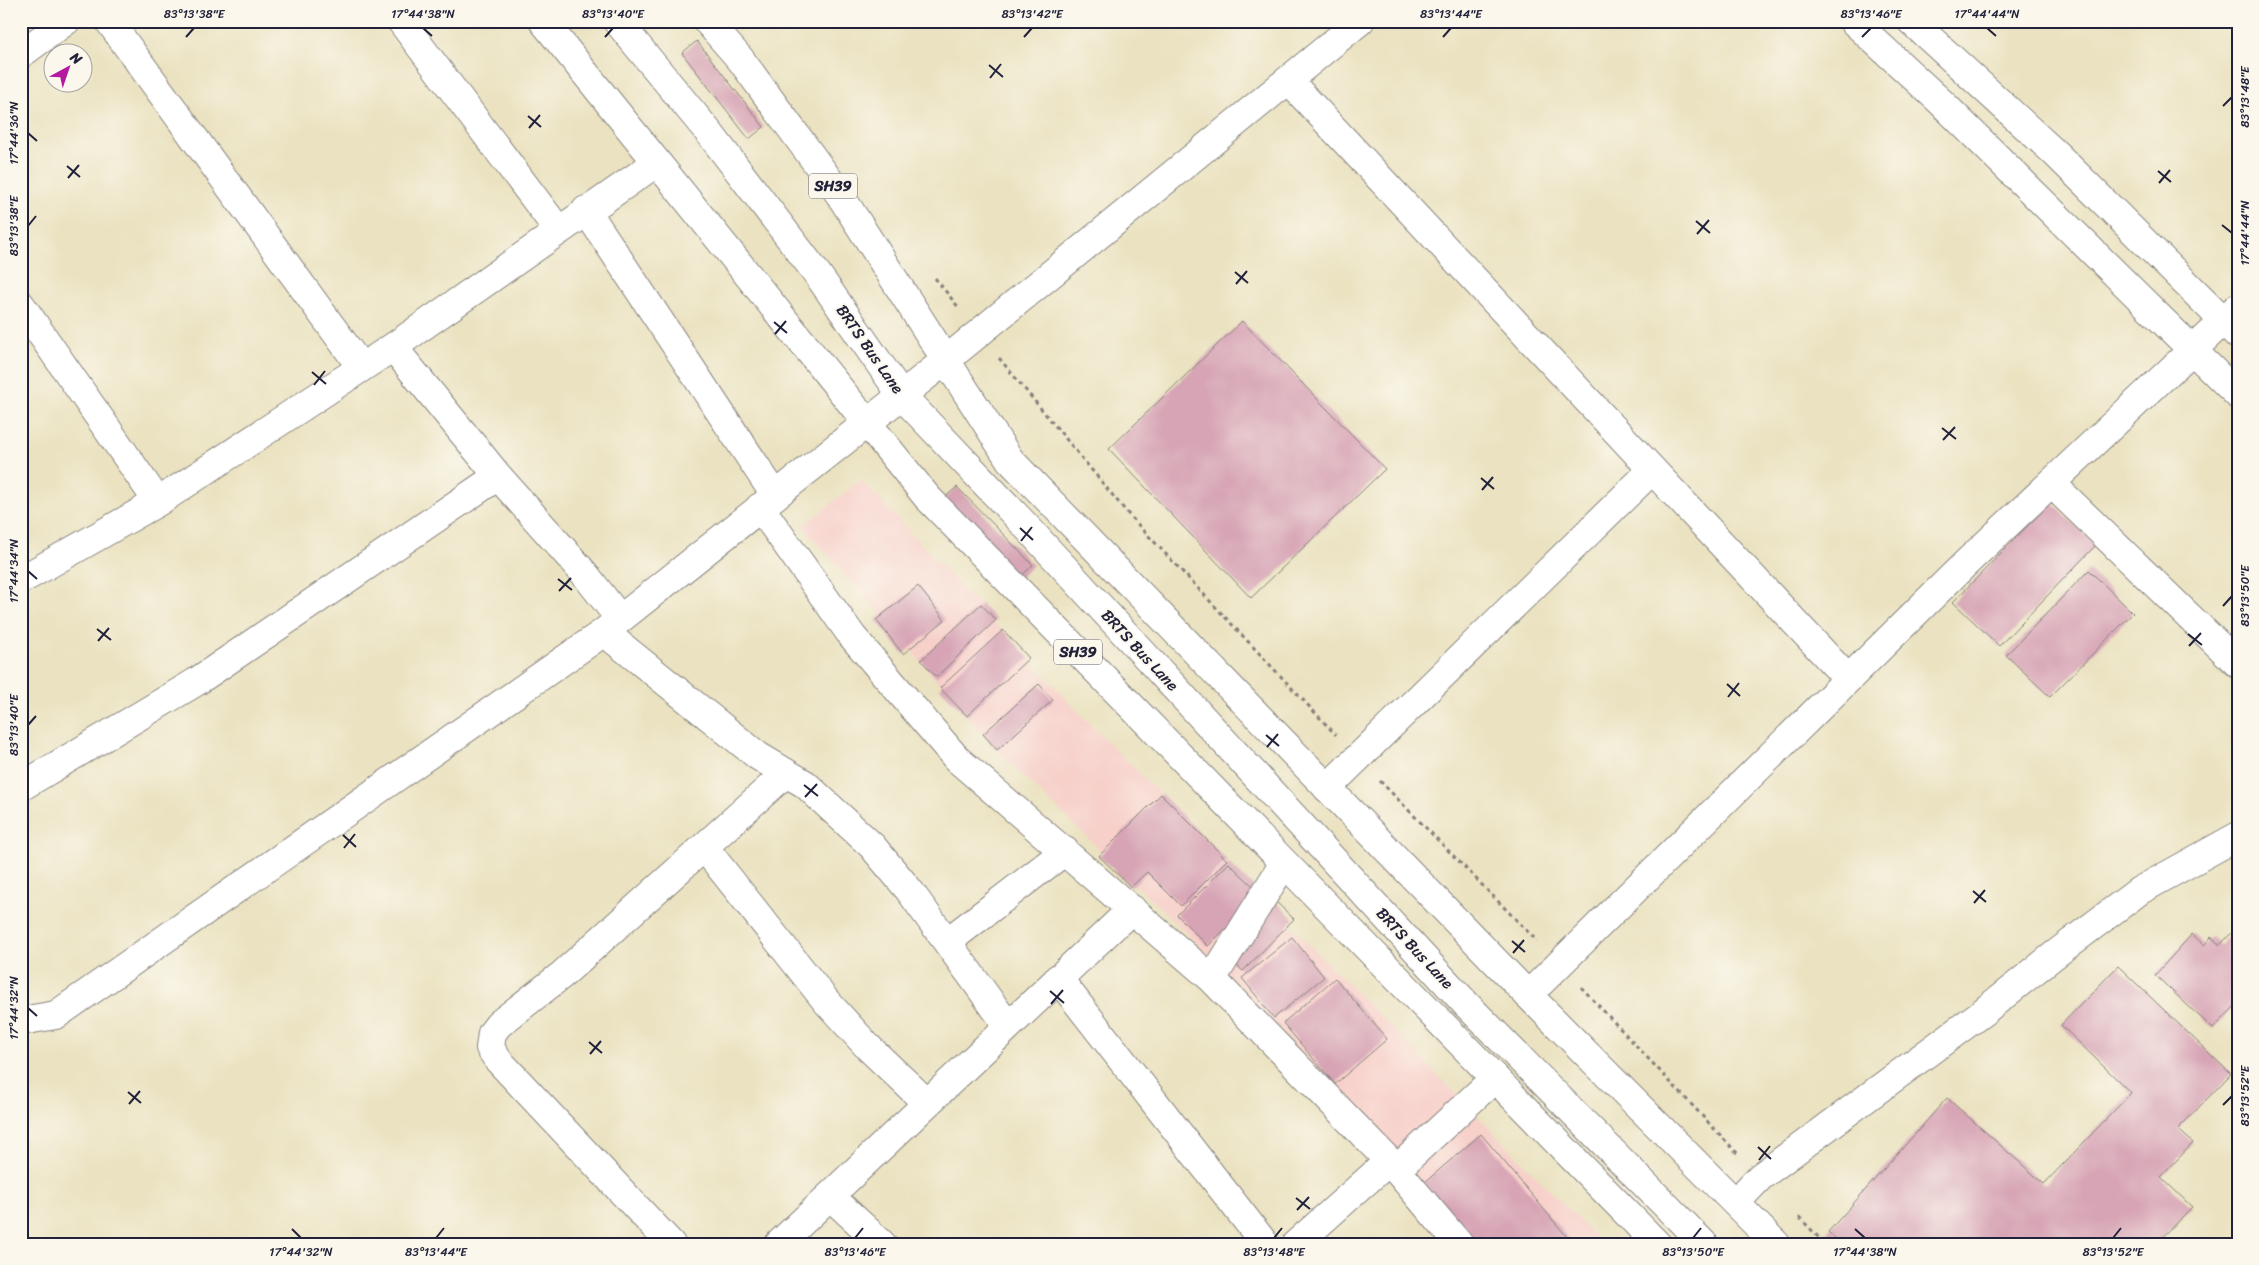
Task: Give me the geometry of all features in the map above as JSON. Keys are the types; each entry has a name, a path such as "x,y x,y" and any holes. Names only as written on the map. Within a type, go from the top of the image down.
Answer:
{"street":[{"path":"21,54 66,21"},
{"path":"109,21 362,367"},
{"path":"401,21 560,231"},
{"name":"SH39","path":"543,21 927,497 1656,1244"},
{"name":"BRTS Bus Lane","path":"617,21 711,135 812,267 902,396 1038,540 1467,1005 1704,1244"},
{"name":"SH39","path":"707,21 741,60 840,196 1010,460 1528,995 1776,1244"},
{"path":"21,1021 56,1015 612,625 902,396 1360,21"},
{"path":"1853,21 1942,103 2238,395"},
{"path":"1528,995 1966,562 2192,350 2233,321 2056,154 1911,21"},
{"path":"1288,80 1848,679"},
{"path":"21,580 158,502 393,347 560,231 586,210 656,163"},
{"path":"586,210 852,636 957,758 1212,979 1393,1165 1459,1244"},
{"path":"21,305 158,502"},
{"path":"393,347 498,476 584,573 612,625 758,756 806,784 872,846 909,890 1008,1026"},
{"path":"1327,788 1652,470"},
{"path":"21,786 196,682 498,476"},
{"path":"2051,483 2238,664"},
{"path":"671,1244 498,1060 490,1048 492,1033 498,1024 563,974 786,772"},
{"path":"1736,1202 1760,1177 1983,1012 2052,956 2139,891 2238,836"},
{"path":"704,847 826,1001 868,1047 927,1103"},
{"path":"947,942 1065,851"},
{"path":"1212,979 1284,863"},
{"path":"779,1244 1132,909"},
{"path":"1058,978 1266,1244"},
{"path":"1296,1244 1495,1078"},
{"path":"830,1196 882,1244"}],"path":[{"path":"929,270 978,333 1129,515 1358,758 1559,964 1825,1244"}],"shaded area":[{"path":"861,480 1079,713 1387,1023 1602,1244 1479,1244 1226,972 1000,753 803,526"}],"building":[{"path":"697,41 764,127 749,139 682,53"},
{"path":"1242,321 1385,469 1251,598 1109,449"},
{"path":"957,487 1033,565 1019,578 943,499"},
{"path":"2051,502 2096,545 1999,646 1953,602"},
{"path":"2089,570 2133,613 2050,697 2006,655"},
{"path":"918,586 945,620 903,654 876,620"},
{"path":"981,604 996,620 936,677 921,660"},
{"path":"1003,630 1029,658 967,716 940,688"},
{"path":"1039,684 1053,700 997,750 983,734"},
{"path":"1161,794 1227,860 1181,906 1147,872 1131,887 1099,856"},
{"path":"1229,863 1261,894 1208,946 1177,915"},
{"path":"1271,897 1294,919 1243,971 1230,960"},
{"path":"2238,926 2238,1003 2213,1029 2155,975 2192,934 2204,945 2211,937 2220,945"},
{"path":"1292,937 1324,977 1274,1018 1242,978"},
{"path":"2118,966 2231,1074 2178,1129 2193,1143 2161,1177 2192,1207 2156,1244 1841,1244 1828,1232 1947,1098 2044,1184 2131,1093 2061,1025"},
{"path":"1335,978 1387,1039 1335,1084 1283,1023"},
{"path":"1481,1134 1573,1244 1475,1244 1424,1183"}]}
